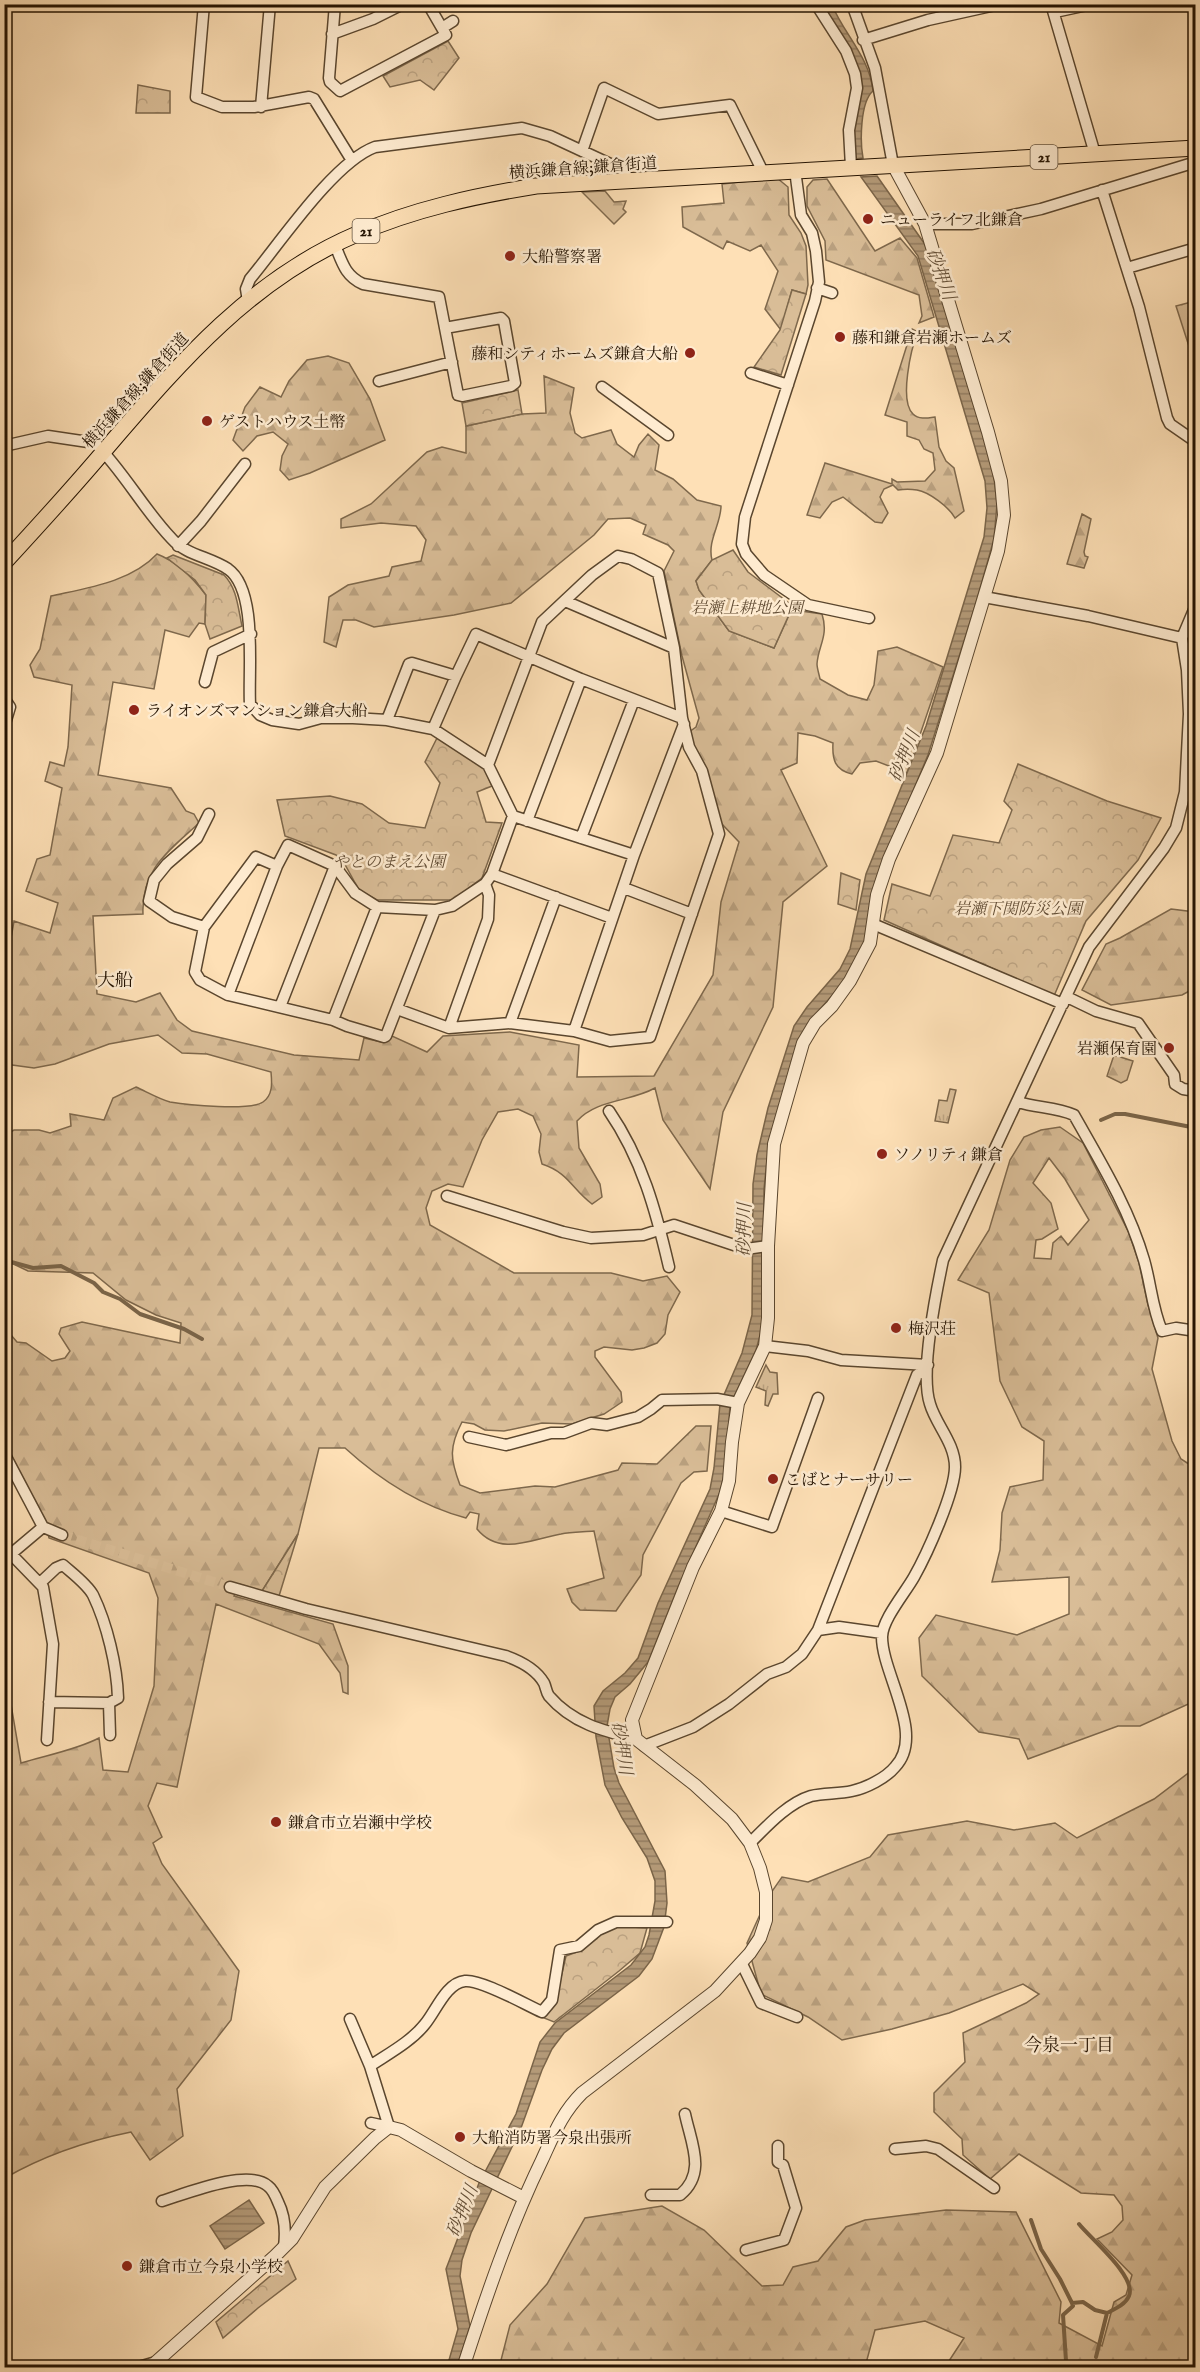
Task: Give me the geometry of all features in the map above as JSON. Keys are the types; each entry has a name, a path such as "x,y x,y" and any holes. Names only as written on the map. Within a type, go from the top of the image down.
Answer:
{"main road":[{"name":"横浜鎌倉線;鎌倉街道","path":"4,563 160,385 226,319 288,273 335,245 403,217 471,197 536,186 1196,148"}],"street":[{"path":"204,4 196,97 222,107 261,107 309,97 314,99 351,159"},
{"path":"261,107 270,4"},
{"path":"335,4 329,78 330,82 340,91 446,36 428,4"},
{"path":"332,34 373,19 403,4"},
{"path":"816,4 846,51 855,74 857,88 849,130 853,166"},
{"path":"640,1742 632,1720 693,1567 721,1511 729,1481 736,1402 765,1346 768,1318 766,1246 774,1144 803,1043 815,1023 832,1006 850,981 870,943 877,894 889,859 937,753 969,639 984,597 1002,531 1004,515 1001,481 926,224 893,165 875,68 852,4"},
{"path":"846,51 864,42 928,20 1000,4"},
{"path":"1092,4 1053,8 1095,154"},
{"path":"442,28 453,21"},
{"path":"582,152 604,88 658,114 730,105 763,172"},
{"path":"248,301 246,289 250,279 351,159 361,152 383,144 478,135 522,128 535,130 623,170 628,181"},
{"path":"926,224 972,224 1041,209 1196,162"},
{"path":"795,170 799,210 812,233 816,251 817,288 745,517 742,544 746,554 764,575 808,605 869,618"},
{"path":"1102,190 1139,307 1167,418 1170,424 1196,442"},
{"path":"335,245 345,270 352,279 363,284 439,297 445,328 452,362 458,395 462,396 515,383 504,321 501,318 445,328"},
{"path":"1127,268 1196,248"},
{"path":"817,288 832,293"},
{"path":"379,381 452,362"},
{"path":"751,373 788,385"},
{"path":"602,387 668,435"},
{"path":"4,446 48,436 93,442 178,546 228,569 234,575 239,583 250,620 250,704 260,715 272,720 299,724 321,718 387,720 433,729 488,765 513,816 492,874 485,884 452,906 435,910 377,907 355,892 335,866 288,845 277,866 228,995"},
{"path":"178,546 201,521 245,464"},
{"path":"397,1009 449,1028 510,1023 574,1031 610,1041 650,1037 718,834 702,771 689,747 683,721 675,648 658,573 631,559 618,556 592,575 542,622 488,765"},
{"path":"984,597 1088,616 1182,638"},
{"path":"565,601 675,648"},
{"path":"750,1843 788,1809 802,1801 810,1797 853,1791 884,1777 902,1759 906,1730 895,1688 882,1653 882,1633 914,1576 932,1536 949,1494 955,1467 952,1449 929,1403 927,1367 935,1299 943,1260 1089,947 1164,848 1176,828 1185,792 1188,714 1182,638 1196,605"},
{"path":"205,682 213,652 251,634"},
{"path":"433,729 476,634 683,721"},
{"path":"387,720 409,664 456,676"},
{"path":"526,820 581,679"},
{"path":"4,698 10,708 4,727"},
{"path":"581,838 634,700"},
{"path":"574,1031 683,721"},
{"path":"204,927 172,917 149,902 154,880 167,864 197,838 209,814"},
{"path":"513,816 634,855"},
{"path":"277,866 256,857 204,927 195,972 200,980 228,995 280,1006 384,1036 397,1009 435,910"},
{"path":"280,1006 335,866"},
{"path":"492,874 612,918"},
{"path":"449,1028 488,919 489,896 485,884"},
{"path":"624,888 692,914"},
{"path":"510,1023 556,897"},
{"path":"333,1020 377,907"},
{"path":"873,924 1065,1000 1138,1023 1174,1075 1175,1084 1183,1089 1196,1090"},
{"path":"1018,1102 1074,1115 1116,1191 1136,1240 1144,1261 1154,1312 1162,1331 1176,1328 1196,1331"},
{"path":"609,1111 635,1153 660,1228 669,1267"},
{"path":"447,1196 563,1233 591,1238 643,1235 674,1225 748,1249 766,1246"},
{"path":"765,1346 808,1351 842,1360 927,1367"},
{"path":"640,1742 693,1727 767,1674 786,1667 802,1654 818,1630 917,1375 927,1367"},
{"path":"721,1511 772,1527 818,1398"},
{"path":"469,1437 506,1445 551,1433 564,1433 591,1423 607,1425 638,1417 662,1400 717,1399 736,1402"},
{"path":"4,1453 43,1527 62,1535"},
{"path":"43,1527 11,1554 43,1587 53,1644 47,1740"},
{"path":"40,1583 56,1568 63,1565 92,1593 111,1647 117,1678 118,1698 109,1703 49,1702"},
{"path":"230,1587 306,1609 506,1656 526,1665 543,1681 547,1694 574,1718 594,1728 640,1742 705,1794 732,1819 750,1843 760,1868 767,1906 764,1929 742,1964 715,1991 582,2093 567,2108 524,2198 484,2301 463,2367"},
{"path":"818,1630 839,1627 882,1633"},
{"path":"109,1703 110,1735"},
{"path":"370,2066 424,2026 441,2000 457,1983 477,1982 542,2012 552,2000 560,1950 579,1946 598,1930 616,1922 667,1922"},
{"path":"742,1964 761,2003 797,2017"},
{"path":"350,2019 370,2066 389,2127"},
{"path":"651,2195 680,2195 692,2181 697,2169 685,2114"},
{"path":"371,2123 401,2130 524,2198"},
{"path":"135,2367 157,2365 284,2247 310,2212 324,2187 389,2127"},
{"path":"746,2250 784,2240 796,2208 783,2165 778,2162 778,2146"},
{"path":"895,2149 926,2146 938,2149 994,2187"},
{"path":"162,2201 239,2179 257,2181 268,2186 283,2212 284,2247"}],"green space":[{"path":"448,41 459,58 434,90 420,80 390,87 383,76"},
{"path":"138,85 170,91 170,113 136,113"},
{"path":"777,178 788,187 789,215 801,233 806,246 808,285 806,294 792,290 781,330 765,309 778,271 761,245 750,251 727,241 723,249 683,227 682,207 724,203 722,184"},
{"path":"827,179 875,251 900,238 917,258 934,317 919,323 922,316 919,295 826,260 825,241 807,206 807,187 813,180"},
{"path":"605,191 614,202 626,201 623,209 626,212 614,224 582,192"},
{"path":"792,290 806,294 781,375 754,367 780,330"},
{"path":"1196,301 1195,365 1176,306"},
{"path":"912,329 918,332 908,374 909,407 918,417 935,417 939,447 946,461 954,468 964,511 955,518 944,505 922,491 898,490 893,485 884,489 880,497 888,513 882,523 875,522 843,497 832,502 820,518 807,515 825,463 892,484 892,479 897,482 925,481 935,470 933,453 924,449 919,440 907,436 907,422 885,415"},
{"path":"328,356 349,363 370,399 385,440 289,480 280,470 282,456 288,444 273,432 257,436 243,451 233,440 245,407 260,387 281,397 289,381 307,360"},
{"path":"544,376 574,388 570,413 575,433 582,438 611,430 617,444 634,457 639,445 648,434 659,445 655,470 673,479 697,500 721,506 711,546 712,560 696,581 699,590 729,631 774,648 793,606 801,611 822,614 824,635 817,664 820,679 848,695 867,700 874,685 878,651 897,647 943,667 907,773 876,761 860,763 852,774 846,772 836,763 833,743 798,733 797,763 781,770 827,866 783,902 773,1007 723,1112 710,1189 663,1120 655,1088 594,1109 577,1121 579,1148 600,1184 602,1197 592,1204 564,1176 542,1164 539,1152 541,1134 533,1116 518,1109 498,1112 482,1140 463,1187 448,1184 432,1191 426,1208 430,1225 514,1273 611,1273 643,1281 667,1276 680,1292 668,1315 665,1334 657,1343 632,1350 604,1347 595,1351 595,1357 621,1392 622,1402 604,1414 572,1424 542,1423 504,1431 485,1430 474,1424 462,1422 452,1453 460,1485 480,1493 535,1486 555,1487 618,1470 622,1463 657,1464 696,1426 711,1426 707,1471 694,1472 681,1483 643,1555 641,1575 616,1611 580,1610 572,1602 567,1589 604,1578 594,1531 565,1533 517,1544 496,1542 477,1529 479,1514 470,1512 466,1518 449,1513 417,1499 386,1481 345,1448 319,1448 298,1534 262,1591 239,1584 234,1596 333,1624 348,1666 348,1694 343,1692 340,1673 319,1644 216,1604 177,1787 157,1783 148,1806 162,1837 153,1843 162,1864 239,1971 231,2020 177,2089 183,2136 150,2160 131,2132 50,2156 5,2178 5,1626 7,1629 9,1693 21,1763 71,1749 99,1738 103,1770 128,1772 154,1686 158,1598 149,1573 49,1538 46,1526 5,1443 5,1318 11,1335 17,1342 26,1343 52,1361 65,1358 70,1351 59,1334 61,1328 82,1322 180,1343 181,1323 156,1315 126,1300 93,1273 28,1271 5,1260 5,1135 14,1130 39,1130 50,1133 71,1126 70,1114 104,1120 113,1098 136,1087 170,1102 232,1107 256,1105 263,1102 269,1096 272,1084 271,1072 207,1054 182,1053 158,1035 109,1044 55,1064 34,1068 5,1064 5,955 10,944 14,921 50,933 58,903 26,891 37,859 50,855 62,788 45,781 50,762 64,766 68,747 72,685 34,677 30,665 40,649 51,596 94,587 122,577 146,564 157,554 172,561 185,571 206,595 205,624 199,623 189,637 165,630 154,689 113,682 98,775 171,788 186,811 194,814 199,823 168,852 152,873 144,898 143,914 93,916 97,994 136,1002 160,993 177,1020 192,1031 294,1055 359,1060 364,1038 381,1042 390,1035 427,1052 443,1036 510,1032 579,1045 577,1077 654,1076 713,975 721,902 739,842 721,823 707,770 692,743 689,732 696,727 699,718 682,656 664,571 674,551 668,545 643,534 646,525 630,518 608,519 594,535 511,603 454,615 374,627 356,620 343,620 336,647 324,642 329,597 348,585 389,576 392,567 421,561 426,540 416,526 381,523 341,528 341,519 371,504 427,452 442,447 466,453 466,426 522,414 546,413"},
{"path":"518,390 522,414 466,426 462,403"},
{"path":"1082,514 1091,519 1084,552 1088,557 1084,568 1067,564"},
{"name":"岩瀬上耕地公園","path":"733,550 748,572 793,606 774,648 729,631 699,590 696,581 712,560"},
{"path":"173,555 224,575 234,592 242,626 210,639 205,624 206,595 195,580 167,558"},
{"name":"やとのまえ公園","path":"438,736 484,768 492,786 477,792 486,822 502,823 482,878 453,900 377,900 359,890 343,861 336,855 285,836 277,800 330,796 362,804 389,823 425,828 440,783 425,762"},
{"name":"岩瀬下関防災公園","path":"1018,764 1107,801 1161,818 1138,860 1086,921 1054,996 884,920 892,884 930,896 953,835 999,843 1012,810 1004,801"},
{"path":"841,873 860,880 856,910 838,904"},
{"path":"1171,909 1195,912 1195,988 1182,995 1111,1005 1082,990 1106,944"},
{"path":"1114,1055 1133,1061 1127,1080 1121,1083 1107,1076"},
{"path":"950,1089 956,1090 948,1123 935,1121 939,1100 947,1101"},
{"path":"1060,1127 1083,1143 1129,1233 1158,1338 1152,1369 1172,1441 1181,1459 1195,1468 1195,1701 1140,1726 1118,1726 1028,1759 1019,1739 979,1732 922,1676 919,1638 936,1615 1017,1635 1069,1614 1069,1577 992,1582 1000,1550 1002,1513 1010,1487 1043,1480 1044,1441 1022,1427 1000,1381 989,1293 958,1280 989,1230 1010,1160 1024,1137 1041,1130","holes":["1049,1158 1065,1179 1089,1220 1068,1245 1061,1236 1053,1243 1051,1259 1034,1258 1036,1240 1058,1229 1051,1203 1033,1183"]},
{"path":"766,1365 770,1372 777,1373 778,1394 773,1394 768,1406 765,1405 766,1391 756,1387"},
{"path":"298,1534 279,1596 262,1591"},
{"path":"1195,1768 1195,2367 945,2367 964,2338 925,2321 875,2330 865,2367 499,2368 510,2325 547,2284 585,2218 662,2206 704,2230 762,2286 783,2285 793,2267 818,2261 846,2227 865,2220 946,2210 1016,2212 1061,2302 1059,2323 1102,2346 1114,2302 1126,2295 1132,2275 1097,2239 1112,2232 1123,2220 1122,2206 1114,2195 1081,2193 1019,2154 990,2179 963,2155 962,2139 934,2112 934,2093 965,2062 963,2033 1026,2003 1039,1994 1023,1984 949,2013 842,2040 808,2017 761,1994 747,1943 768,1897 782,1877 808,1882 870,1857 888,1835 967,1821 1014,1830 1055,1823 1077,1838 1154,1799"},
{"path":"616,1926 647,1928 640,1953 554,2022 544,2018 556,1999 566,1956 582,1950 593,1938"},
{"path":"288,2261 296,2279 223,2338 216,2322"}],"shaded area":[{"path":"821,5 832,5 862,57 871,79 873,91 863,113 861,142 863,158 855,159 853,136 860,89"},
{"name":"砂押川","path":"877,176 924,243 933,262 993,469 997,504 994,539 928,755 877,877 861,953 849,976 816,1014 767,1160 764,1189 762,1328 756,1350 730,1405 726,1467 720,1492 648,1662 630,1684 615,1697 610,1709 607,1726 614,1768 619,1783 665,1871 667,1903 664,1927 652,1959 639,1976 564,2033 552,2049 521,2128 471,2233 462,2260 460,2276 470,2326 457,2367 447,2367 458,2329 446,2269 479,2183 516,2114 540,2042 555,2023 631,1965 645,1947 649,1935 655,1901 655,1881 647,1858 605,1785 596,1737 594,1706 603,1691 625,1673 638,1658 658,1603 710,1489 720,1404 742,1353 752,1315 753,1184 768,1108 794,1026 807,1007 840,969 850,949 866,874 926,726 984,537 987,508 985,481 918,256 861,177"},
{"path":"249,2200 264,2223 225,2249 210,2226"}],"waterway":[{"path":"1101,1120 1115,1114 1125,1114 1196,1128"},
{"path":"4,1260 33,1268 61,1266 94,1283 103,1292 120,1299 140,1314 184,1329 202,1339"},
{"path":"1031,2220 1041,2249 1072,2303"},
{"path":"1072,2303 1083,2302 1095,2310 1107,2313 1127,2299 1130,2288 1120,2269 1079,2224"},
{"path":"1062,2368 1066,2361 1063,2315 1073,2306 1072,2303"},
{"path":"1096,2357 1107,2313"}],"tunnel":[{"path":"62,1535 230,1587"}],"place":[{"name":"ニューライフ北鎌倉","path":"868,219"},
{"name":"大船警察署","path":"510,256"},
{"name":"藤和鎌倉岩瀬ホームズ","path":"840,337"},
{"name":"藤和シティホームズ鎌倉大船","path":"690,353"},
{"name":"ゲストハウス土幣","path":"207,421"},
{"name":"ライオンズマンション鎌倉大船","path":"134,710"},
{"name":"岩瀬保育園","path":"1169,1048"},
{"name":"ソノリティ鎌倉","path":"882,1154"},
{"name":"梅沢荘","path":"896,1328"},
{"name":"こばとナーサリー","path":"773,1479"},
{"name":"鎌倉市立岩瀬中学校","path":"276,1822"},
{"name":"大船消防署今泉出張所","path":"460,2137"},
{"name":"鎌倉市立今泉小学校","path":"127,2266"}],"district":[{"name":"大船","path":"115,980"},
{"name":"今泉一丁目","path":"1069,2045"}]}
